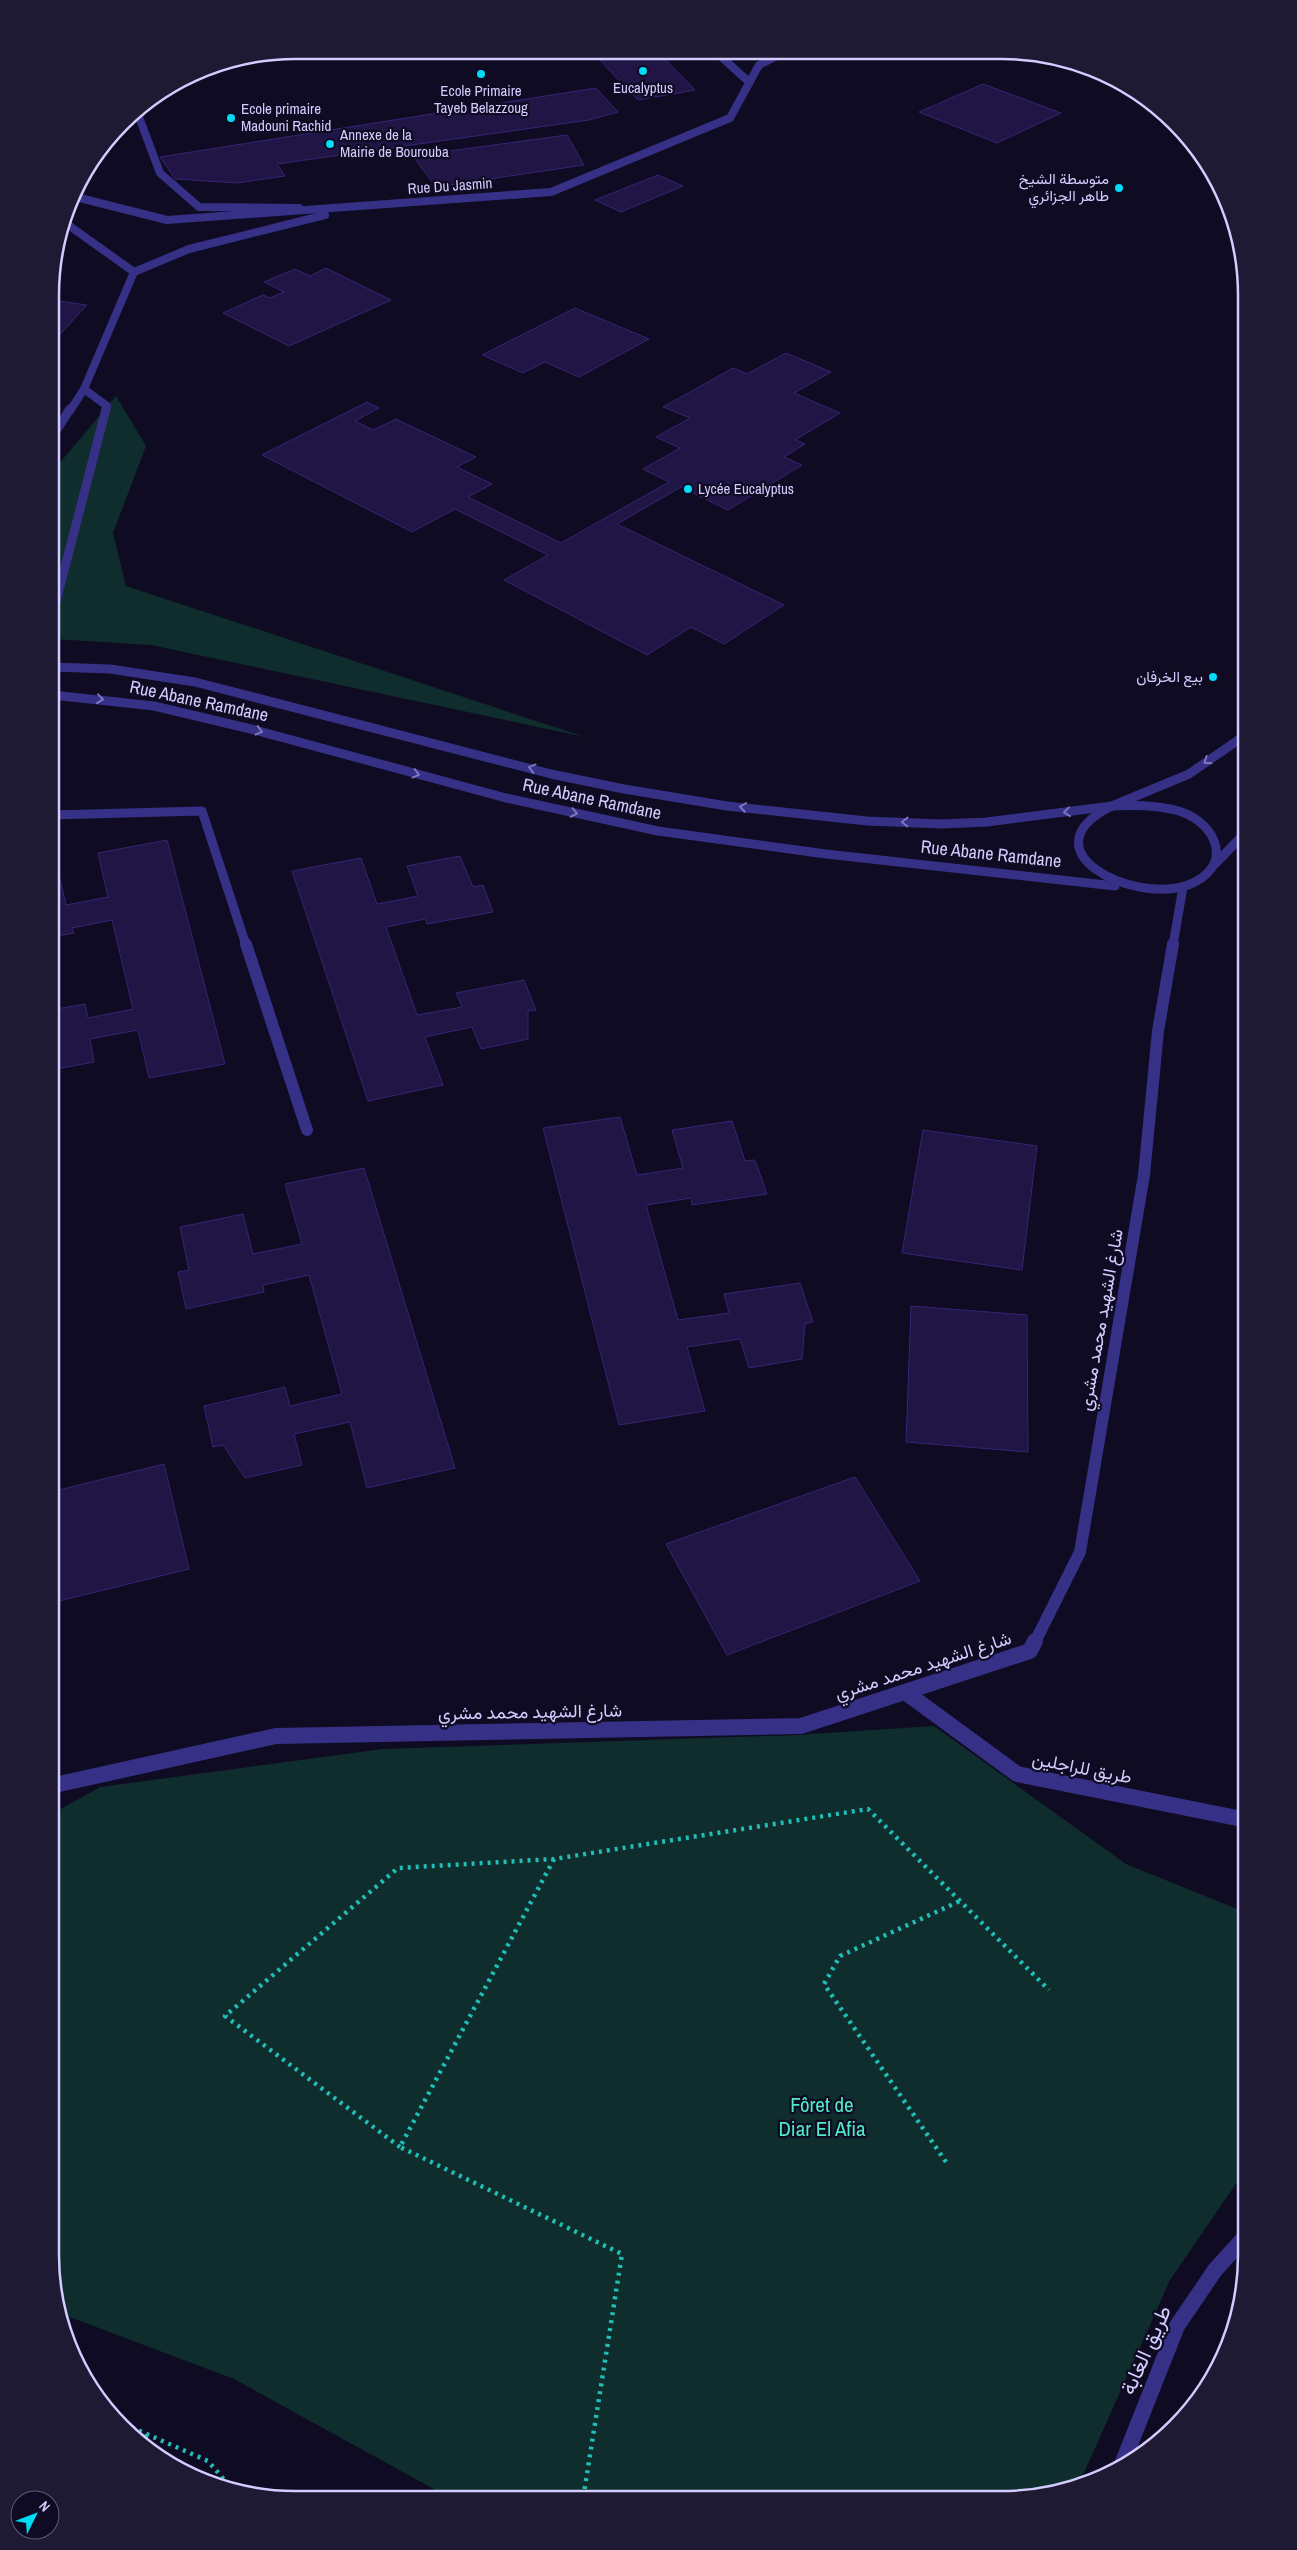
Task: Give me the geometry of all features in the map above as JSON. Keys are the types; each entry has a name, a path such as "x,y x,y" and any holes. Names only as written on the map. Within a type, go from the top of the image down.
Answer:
{"street":[{"path":"724,59 749,82"},
{"name":"Rue Du Jasmin","path":"80,198 166,220 551,192 730,118 758,65 770,59"},
{"path":"139,117 160,173 199,207 327,208"},
{"path":"59,426 84,389 134,272 189,249 359,206"},
{"path":"69,226 134,272"},
{"path":"59,590 107,406 84,389"},
{"path":"59,666 152,673 236,691 589,782 762,810 872,822 986,823 1115,806 1162,806 1184,814 1202,825 1212,835 1218,850 1215,864"},
{"name":"Rue Abane Ramdane","path":"59,695 154,706 255,730 506,798 658,831 826,854 1135,888"},
{"path":"1238,740 1185,776 1090,818 1080,831 1078,845 1085,860 1099,874 1135,888 1160,890 1183,887 1205,877 1238,840"},
{"path":"59,815 202,811 307,1130"},
{"name":"شارغ الشهيد محمد مشري","path":"59,1784 276,1736 801,1726 1030,1651 1080,1552 1144,1175 1158,1031 1183,887"},
{"name":"طريق للراجلين","path":"905,1692 1017,1774 1238,1818"},
{"name":"طريق الغابة","path":"1125,2456 1177,2326 1215,2270 1238,2245"}],"path":[{"path":"583,2491 622,2254 400,2147 225,2016 398,1868 554,1859 868,1809 1049,1990"},
{"path":"400,2147 554,1859"},
{"path":"946,2162 824,1984 840,1956 960,1901"},
{"path":"134,2428 208,2460 225,2481"},
{"path":"144,2437 148,2434"}],"green space":[{"path":"116,396 146,446 113,533 126,586 585,737 151,645 59,639 59,464"},
{"name":"Fôret de Diar El Afia","path":"934,1726 1126,1864 1238,1909 1238,2181 1170,2280 1084,2473 1078,2479 1048,2487 1018,2491 437,2491 234,2379 67,2316 59,2271 59,1810 100,1787 383,1749 796,1735"}],"building":[{"name":"Eucalyptus","path":"599,59 665,59 695,90 638,100"},
{"path":"983,84 1061,113 997,143 919,112"},
{"name":"Annexe de la Mairie de Bourouba","path":"596,88 618,112 589,120 277,164 285,176 237,183 175,179 160,157"},
{"path":"567,135 584,165 436,187 413,156"},
{"path":"658,175 683,186 621,212 595,200"},
{"path":"326,268 391,300 289,346 223,313 263,295 270,298 284,292 264,282 295,269 310,276"},
{"path":"59,301 87,305 59,335"},
{"path":"575,308 649,339 579,377 545,362 523,373 482,355"},
{"path":"786,353 831,372 794,393 840,413 795,440 805,444 784,457 802,465 728,510 681,487 617,524 784,605 724,644 691,627 647,655 504,580 548,555 455,509 412,532 262,455 367,402 379,408 355,421 373,430 396,419 476,457 457,467 492,484 468,497 561,543 669,482 643,469 680,448 656,437 690,418 663,407 733,368 747,374"},
{"path":"167,840 225,1064 149,1078 138,1030 90,1039 94,1062 59,1069 59,1009 85,1004 88,1018 133,1009 112,920 72,928 74,933 59,936 59,875 66,905 108,897 98,853"},
{"path":"460,856 473,887 483,885 493,912 427,924 425,919 386,927 417,1015 462,1007 456,993 524,980 536,1010 528,1011 528,1039 481,1049 472,1027 425,1037 443,1085 368,1101 292,871 361,858 377,904 418,896 407,866"},
{"path":"620,1117 637,1175 683,1168 672,1130 732,1121 745,1161 755,1160 767,1194 692,1205 691,1198 646,1205 678,1320 729,1313 724,1294 800,1283 813,1322 805,1324 802,1359 749,1368 740,1339 687,1347 705,1411 619,1425 543,1128"},
{"path":"923,1130 1037,1146 1022,1270 902,1253"},
{"path":"364,1168 455,1468 367,1488 350,1422 294,1434 302,1465 245,1478 223,1445 213,1447 204,1406 285,1387 290,1406 342,1394 309,1275 263,1285 264,1292 186,1309 178,1272 189,1270 180,1227 243,1214 253,1254 302,1244 285,1184"},
{"path":"911,1306 1027,1315 1028,1452 906,1442"},
{"path":"164,1464 189,1569 59,1601 59,1490"},
{"path":"855,1477 920,1581 727,1655 666,1544"}],"place":[{"name":"Eucalyptus","path":"643,71"},
{"name":"Ecole Primaire Tayeb Belazzoug","path":"481,74"},
{"name":"Ecole primaire Madouni Rachid","path":"231,118"},
{"name":"Annexe de la Mairie de Bourouba","path":"330,144"},
{"name":"متوسطة الشيخ طاهر الجزائري","path":"1119,188"},
{"name":"Lycée Eucalyptus","path":"688,489"},
{"name":"بيع الخرفان","path":"1213,677"}]}
